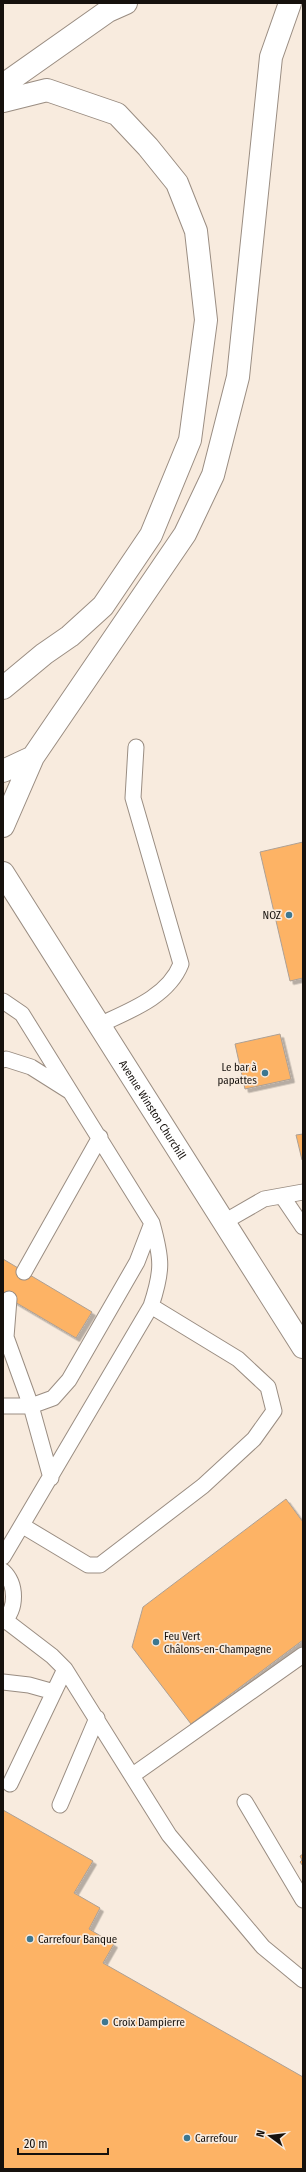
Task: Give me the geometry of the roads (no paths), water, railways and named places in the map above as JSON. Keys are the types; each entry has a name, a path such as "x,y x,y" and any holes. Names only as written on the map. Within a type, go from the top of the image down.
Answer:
{"main road":[{"path":"3,85 108,11 126,3"},
{"path":"3,826 33,758 185,534 213,475 238,377 271,57 290,3"},
{"path":"3,101 47,90 117,114 148,146 177,183 196,231 206,320 190,440 151,535 103,606 70,636 44,654 3,688"},
{"path":"3,674 44,654"},
{"path":"3,771 33,758"},
{"name":"Avenue Winston Churchill","path":"3,873 303,1347"}],"lane":[{"path":"99,1025 146,1002 177,974 181,964 133,798 136,747"},
{"path":"3,1001 22,1014 100,1137 152,1223 160,1251 160,1280 152,1306 23,1526 5,1549"},
{"path":"3,1060 31,1067 71,1092"},
{"path":"24,1272 100,1137"},
{"path":"224,1222 264,1199 303,1192"},
{"path":"282,1196 303,1227"},
{"path":"3,1406 32,1406 53,1398 69,1380 137,1262 152,1223"},
{"path":"9,1299 6,1337 32,1406 51,1478"},
{"path":"23,1526 88,1565 100,1565 203,1486 254,1439 274,1410 268,1387 238,1359 152,1306"},
{"path":"3,1571 11,1582 14,1592 14,1602 4,1621 52,1656 65,1669 174,1841 263,1947 303,1980"},
{"path":"132,1775 303,1655"},
{"path":"10,1784 65,1669"},
{"path":"3,1682 29,1685 54,1692"},
{"path":"60,1805 97,1718"},
{"path":"245,1802 303,1900"}],"place":[{"name":"NOZ","path":"289,915"},
{"name":"Le bar à papattes","path":"265,1073"},
{"name":"Feu Vert Châlons-en-Champagne","path":"156,1642"},
{"name":"Carrefour Banque","path":"30,1939"},
{"name":"Croix Dampierre","path":"105,2022"},
{"name":"Carrefour","path":"187,2138"}]}
